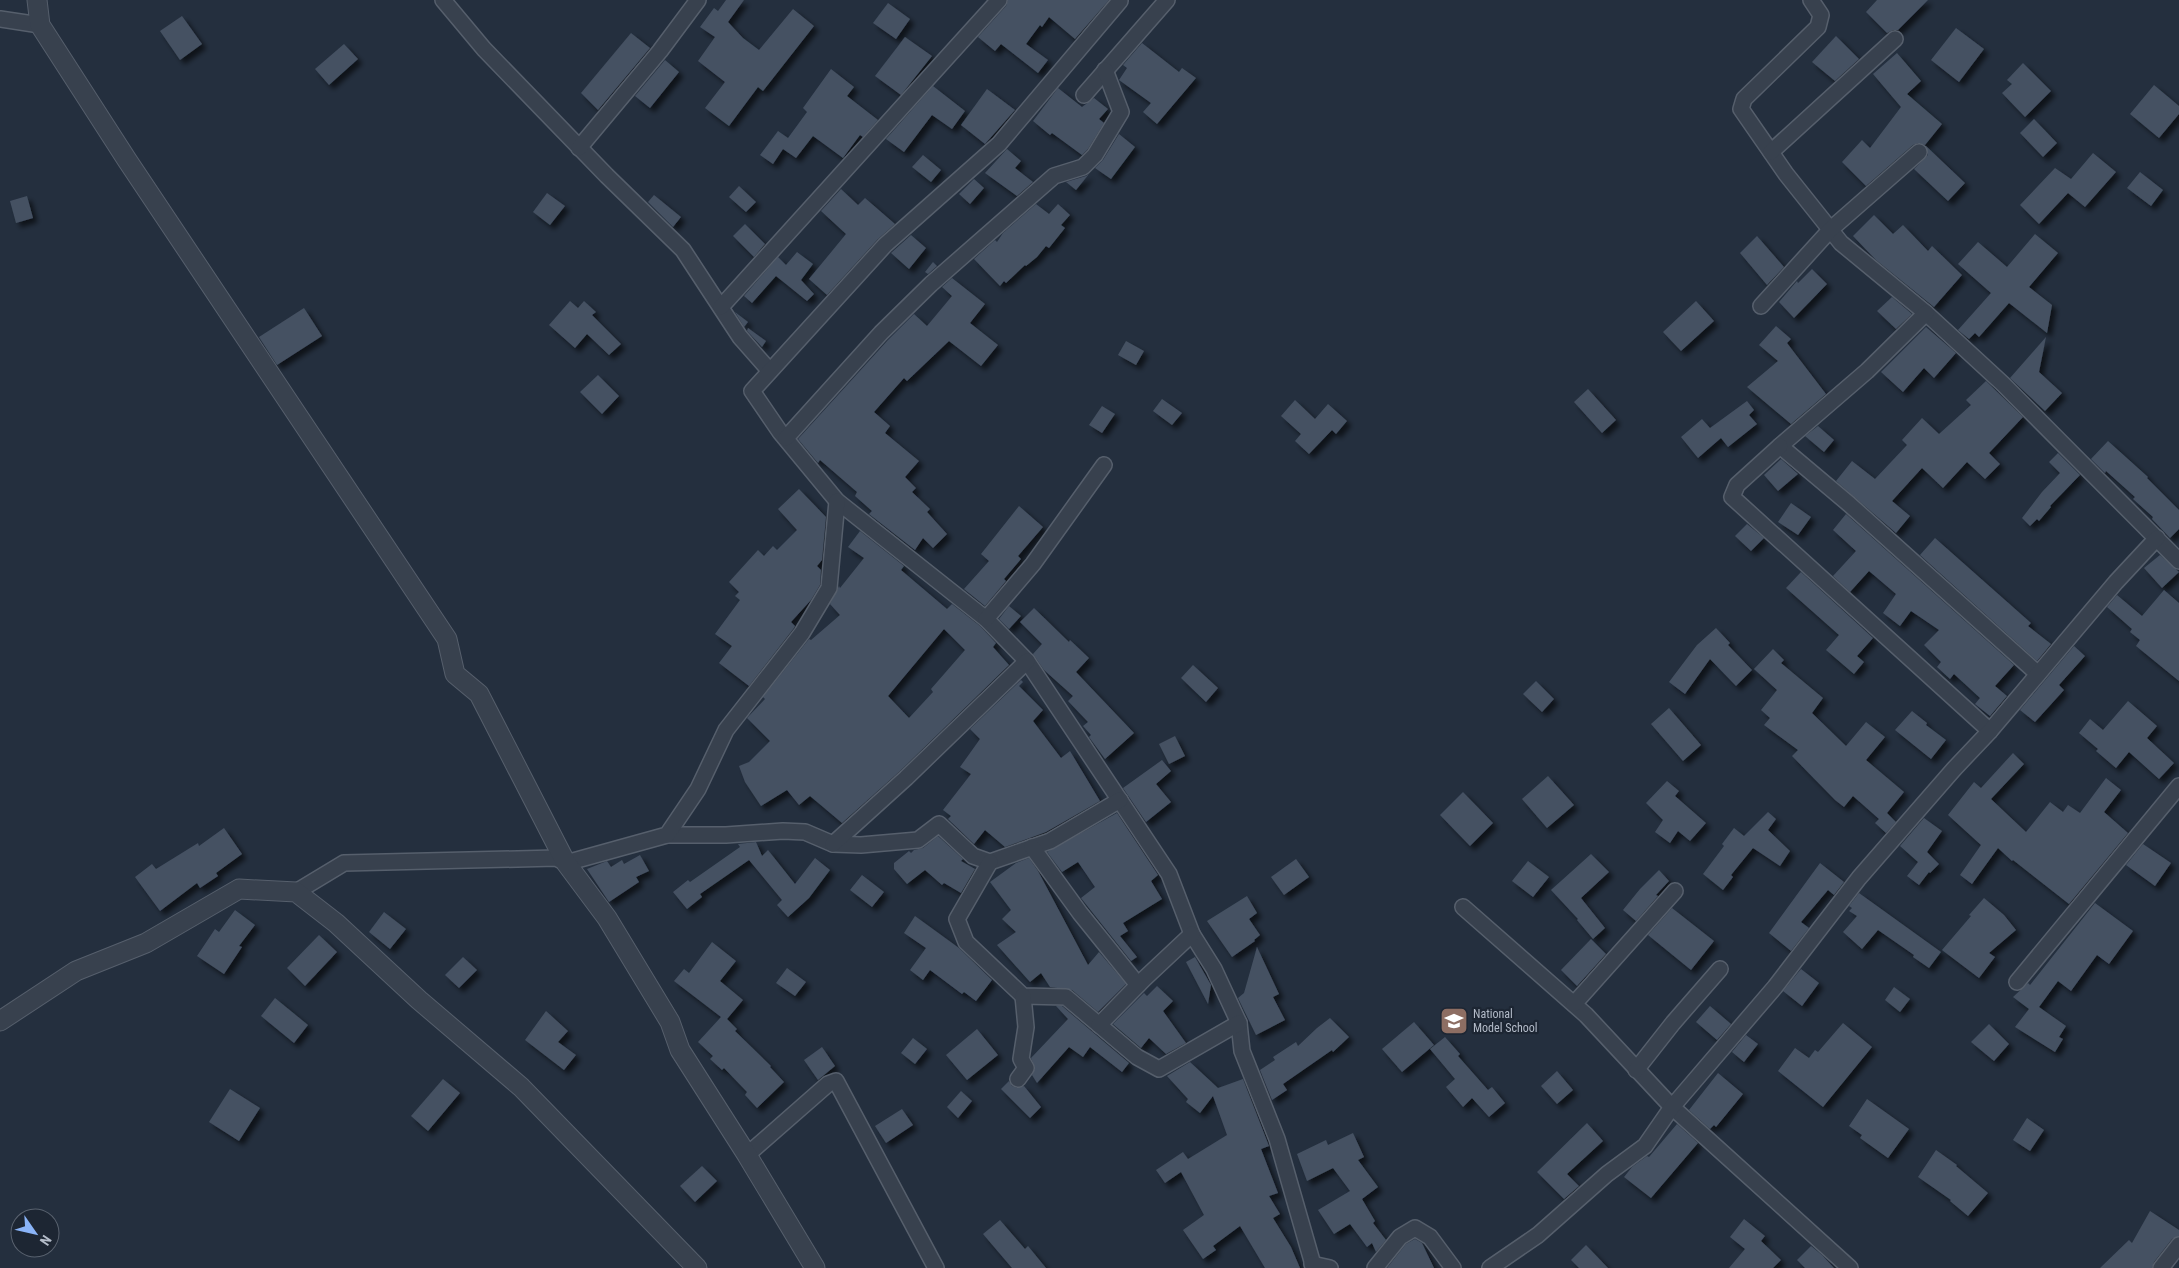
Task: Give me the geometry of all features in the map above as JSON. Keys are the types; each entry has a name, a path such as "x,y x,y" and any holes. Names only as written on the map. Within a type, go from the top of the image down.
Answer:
{"street":[{"path":"37,0 40,25 127,160 447,639 455,674 479,694 566,863 607,918 670,1022 680,1050 747,1155 815,1268"},
{"path":"443,0 484,49 683,250 740,337 769,370"},
{"path":"580,148 660,51 698,0"},
{"path":"721,307 999,0"},
{"path":"1084,95 1167,0"},
{"path":"1120,1 999,144 885,245 769,370 752,391 786,438 837,501 986,619 1027,662 1170,874 1192,934 1214,969 1239,1022 1242,1051 1277,1140 1313,1266 1330,1268"},
{"path":"1813,1 1821,14 1818,27 1744,99 1741,109 1771,152 1841,242 1926,313 2003,384 2179,561"},
{"path":"0,19 40,25"},
{"path":"1771,152 1894,39"},
{"path":"786,438 881,333 931,284 1054,176 1083,167 1095,155 1121,112 1105,70"},
{"path":"1761,306 1831,229 1919,152"},
{"path":"1926,313 1867,371 1736,485 1732,497 1990,731"},
{"path":"1780,446 1849,504 2038,674"},
{"path":"986,619 1033,564 1104,465"},
{"path":"667,835 698,790 726,730 802,632 829,588 837,501"},
{"path":"1490,1268 1538,1235 1607,1174 1645,1146 1672,1107 1775,987 1859,878 1954,769 1990,731 2116,582 2157,538"},
{"path":"833,844 906,778 1027,662"},
{"path":"2017,982 2179,786"},
{"path":"0,1021 76,971 146,942 239,889 296,892 344,863 556,858 566,863 667,835 726,835 783,830 805,832 833,844 861,845 918,840 939,824 973,856 990,862 1050,841 1120,800"},
{"path":"1032,847 1080,913 1138,985"},
{"path":"990,862 957,919 966,942 1023,996 1026,1027 1021,1058 1026,1068 1018,1079"},
{"path":"1574,1004 1675,891"},
{"path":"296,892 336,923 419,1000 520,1087 697,1268"},
{"path":"1463,907 1586,1015 1672,1107 1850,1268"},
{"path":"1099,1025 1192,934"},
{"path":"1636,1070 1673,1023 1720,969"},
{"path":"1023,996 1066,997 1137,1057 1159,1069 1239,1022"},
{"path":"747,1155 828,1084 836,1081 936,1268"},
{"path":"1375,1268 1400,1236 1415,1228 1430,1237 1453,1268"},
{"path":"2160,1268 2179,1245"}],"building":[{"path":"726,0 744,0 728,22 743,38 759,50 793,9 814,26 763,91 758,87 729,126 705,108 725,82 698,61 715,37 700,27 714,8 718,11"},
{"path":"1008,0 1109,0 1075,39 1049,17 1042,27 1040,25 1026,44 1048,60 1038,73 1001,44 995,51 978,37 1006,6"},
{"path":"1877,0 1928,0 1898,30 1887,33 1866,12"},
{"path":"888,3 910,19 896,39 873,23"},
{"path":"182,16 202,44 180,60 160,31"},
{"path":"1956,28 1984,49 1959,82 1931,60"},
{"path":"631,33 650,48 598,110 581,93"},
{"path":"1836,36 1859,59 1835,81 1812,62"},
{"path":"905,37 932,56 901,95 875,76"},
{"path":"1142,43 1179,72 1182,68 1196,78 1157,124 1143,112 1151,103 1119,80 1127,68 1123,65"},
{"path":"344,44 358,59 329,85 315,69"},
{"path":"1897,53 1921,81 1907,94 1942,124 1925,145 1918,143 1913,145 1866,186 1842,162 1862,140 1870,148 1901,107 1873,74"},
{"path":"665,60 679,72 650,108 635,96"},
{"path":"2023,63 2051,91 2025,117 2002,93 2012,84 2007,80"},
{"path":"831,69 854,87 847,96 878,120 863,137 860,135 843,158 813,136 796,158 783,149 773,164 760,155 778,131 788,138 807,112 803,108"},
{"path":"2154,85 2179,106 2179,114 2159,138 2130,114"},
{"path":"933,86 965,111 952,129 932,115 904,152 886,139"},
{"path":"1058,88 1082,107 1094,98 1108,109 1099,119 1104,123 1088,149 1082,155 1052,133 1050,135 1033,121"},
{"path":"987,89 1015,110 985,144 961,125"},
{"path":"2034,119 2057,143 2043,157 2020,133"},
{"path":"1119,134 1135,147 1111,179 1095,168 1103,160"},
{"path":"1926,146 1965,183 1948,201 1914,169 1928,155"},
{"path":"1007,149 1021,161 1015,168 1033,182 1017,196 985,173"},
{"path":"2093,153 2116,172 2085,207 2068,193 2039,224 2020,205 2055,168 2071,179"},
{"path":"923,155 941,170 931,182 912,167"},
{"path":"2140,172 2163,190 2151,206 2127,188"},
{"path":"1089,174 1076,190 1066,182 1086,176"},
{"path":"974,179 984,188 970,204 959,194"},
{"path":"739,186 756,202 746,212 729,197"},
{"path":"841,189 858,205 865,198 895,224 878,239 827,295 809,279 846,234 821,211"},
{"path":"547,193 565,206 550,225 533,212"},
{"path":"654,195 681,217 673,227 648,202"},
{"path":"27,196 33,218 16,223 10,201"},
{"path":"1036,204 1049,214 1058,204 1070,215 1061,225 1065,228 1049,248 1046,246 1037,257 1000,286 974,259 995,240 997,242 1003,233"},
{"path":"1874,215 1893,234 1903,225 1928,251 1932,246 1962,275 1934,307 1876,260 1853,236"},
{"path":"745,224 765,244 754,257 733,236"},
{"path":"2035,234 2058,253 2029,287 2052,305 2047,333 2009,303 1979,337 1975,333 1969,339 1958,330 1991,293 1958,264 1978,242 2007,267"},
{"path":"911,235 926,248 909,269 891,253"},
{"path":"1757,236 1784,267 1767,285 1740,253"},
{"path":"797,252 813,264 801,280 814,294 807,301 776,276 752,303 744,296 778,257 786,265"},
{"path":"933,262 937,266 928,274 925,272"},
{"path":"1812,269 1827,284 1794,318 1779,302 1797,281 1798,283"},
{"path":"952,278 985,304 970,323 998,345 981,366 949,341 907,381 904,378 874,412 890,426 885,433 919,461 905,477 916,488 912,492 930,509 927,512 947,534 933,548 923,538 915,550 869,514 872,511 855,496 857,492 820,460 818,463 798,439 914,314 927,326 952,296 942,287"},
{"path":"1892,297 1912,314 1896,329 1877,311"},
{"path":"570,301 578,308 584,301 596,312 592,315 621,344 609,355 587,334 575,348 549,325"},
{"path":"1696,301 1714,321 1681,351 1663,332"},
{"path":"304,308 322,336 277,365 259,337"},
{"path":"735,312 748,322 744,327"},
{"path":"1776,326 1791,339 1787,343 1826,394 1791,424 1747,387 1778,361 1759,345"},
{"path":"1926,327 1956,353 1934,378 1924,368 1903,392 1881,372"},
{"path":"748,328 766,341 762,347 747,331"},
{"path":"2046,337 2039,372 2062,393 2045,411 2010,378"},
{"path":"1126,341 1144,351 1136,365 1118,355"},
{"path":"598,375 619,396 602,414 580,392"},
{"path":"1986,381 2023,417 1989,453 2000,464 1985,479 1967,462 1943,488 1922,468 1892,501 1910,516 1896,533 1836,481 1852,461 1875,479 1907,445 1902,440 1922,418 1939,434 1971,405 1966,400"},
{"path":"1588,389 1616,420 1602,433 1574,402"},
{"path":"1162,399 1182,413 1172,425 1153,411"},
{"path":"1295,400 1315,419 1328,404 1347,421 1336,434 1332,430 1309,454 1295,441 1301,434 1281,416"},
{"path":"1747,401 1754,410 1749,415 1757,424 1728,447 1721,438 1698,458 1681,437 1702,419 1710,428"},
{"path":"1102,406 1115,414 1102,433 1089,425"},
{"path":"1818,426 1834,440 1824,452 1805,436"},
{"path":"2108,441 2148,477 2179,510 2179,529 2170,538 2152,519 2153,517 2133,499 2135,497 2091,459"},
{"path":"2058,453 2080,475 2050,506 2039,521 2037,519 2030,526 2022,518 2060,473 2049,462"},
{"path":"1781,459 1798,474 1778,491 1764,475"},
{"path":"799,489 826,517 822,560 817,566 821,570 820,585 811,600 791,622 795,626 794,628 749,686 719,663 732,646 715,634 740,600 735,596 739,592 729,582 758,550 764,556 773,546 777,550 797,530 778,509"},
{"path":"1791,503 1811,517 1798,535 1778,522"},
{"path":"1019,506 1043,527 1018,556 1021,559 985,606 964,589 989,561 981,554"},
{"path":"1846,514 2014,665 1995,686 2007,696 1990,716 1975,704 1980,698 1954,674 1950,679 1937,667 1941,662 1924,645 1939,630 1911,611 1900,626 1883,613 1896,594 1869,571 1850,592 1833,576 1856,551 1833,530"},
{"path":"1747,524 1764,538 1751,551 1735,536"},
{"path":"860,531 904,566 901,570 947,609 952,604 980,626 996,643 993,647 1009,665 900,771 842,823 810,796 799,805 787,790 761,806 745,782 739,766 749,762 770,741 747,718 765,699 763,697 809,639 811,640 840,615 830,604 839,586 840,588 864,558 848,547","holes":["944,629 965,650 931,689 933,692 909,718 888,696"]},
{"path":"1935,538 2031,623 2028,626 2051,644 2037,661 1920,555"},
{"path":"2160,555 2179,572 2162,588 2144,568"},
{"path":"1801,572 1873,638 1857,656 1864,662 1854,674 1826,650 1839,635 1786,588"},
{"path":"2164,590 2179,603 2179,681 2136,646 2140,640 2130,632 2132,629 2107,607 2117,595 2142,616"},
{"path":"1009,606 1021,616 1009,629 999,619"},
{"path":"1034,608 1069,642 1070,640 1089,658 1076,672 1134,733 1105,759 1089,737 1091,735 1083,726 1088,722 1068,701 1073,696 1044,670 1033,654 1042,644 1020,622"},
{"path":"1716,628 1730,643 1728,645 1752,670 1736,686 1710,659 1685,694 1669,682 1697,645"},
{"path":"2074,646 2085,656 2059,685 2064,690 2035,722 2020,710"},
{"path":"1773,649 1784,660 1781,663 1823,698 1812,713 1846,746 1866,722 1885,737 1866,760 1904,792 1887,813 1896,822 1886,833 1875,823 1879,819 1853,796 1844,807 1835,800 1792,756 1798,750 1764,725 1770,718 1761,710 1777,690 1754,669"},
{"path":"1193,665 1218,688 1206,702 1181,678"},
{"path":"1021,680 1023,682 1019,686 1043,710 1033,721 1061,758 1070,751 1100,801 1046,832 1005,847 985,830 974,844 948,819 951,816 943,810 971,774 960,767 980,739 970,729"},
{"path":"1536,681 1554,699 1542,712 1523,694"},
{"path":"2128,701 2157,726 2147,738 2174,763 2159,779 2129,752 2116,768 2079,733 2090,719 2103,730"},
{"path":"1669,708 1701,745 1683,761 1651,724"},
{"path":"1912,711 1927,723 1926,725 1946,740 1931,759 1895,730"},
{"path":"1175,736 1185,756 1169,764 1159,744"},
{"path":"2013,753 2024,764 1991,799 2026,832 2050,802 2063,812 2068,805 2080,813 2106,778 2121,790 2104,812 2128,833 2069,904 2012,861 1998,848 1972,884 1960,875 1981,845 1948,815 1974,782 1981,788"},
{"path":"1162,760 1171,771 1156,784 1171,802 1146,822 1123,788"},
{"path":"1548,776 1574,805 1547,828 1522,799"},
{"path":"1667,781 1679,791 1675,796 1706,823 1690,841 1678,831 1670,843 1655,832 1663,820 1646,803"},
{"path":"1463,792 1493,823 1470,846 1440,815"},
{"path":"1768,812 1776,819 1768,830 1790,851 1780,866 1753,848 1731,875 1733,877 1723,890 1703,874 1724,846 1722,844 1734,828 1744,836"},
{"path":"1117,813 1158,875 1151,881 1162,899 1123,923 1128,931 1120,936 1137,957 1131,961 1081,898 1095,887 1078,862 1062,872 1047,852"},
{"path":"1924,818 1942,831 1927,852 1939,864 1929,872 1919,885 1907,876 1918,862 1900,846"},
{"path":"224,828 242,854 216,873 218,876 200,888 197,883 160,911 135,877 152,864 156,869 198,843 199,846"},
{"path":"938,836 963,859 961,861 975,869 961,893 944,883 942,885 925,870 907,884 894,869 894,863 909,851 911,853 914,850 923,848"},
{"path":"756,842 762,856 768,850 795,884 815,858 830,870 809,898 788,917 777,905 782,900 749,860 700,894 702,897 687,909 673,892 688,880 690,882 740,847 738,844"},
{"path":"2143,844 2171,863 2155,886 2126,865"},
{"path":"1591,854 1609,872 1581,898 1605,928 1593,939 1578,919 1551,890"},
{"path":"640,855 649,871 636,877 639,882 609,902 587,869 607,861 611,867 622,860 624,864"},
{"path":"1029,858 1038,871 1088,965 1099,952 1126,984 1098,1012 1072,990 1050,987 1041,973 1030,982 997,945 1016,932 1002,919 1011,910 990,882 1016,863"},
{"path":"1296,859 1309,877 1284,895 1271,877"},
{"path":"1528,861 1549,877 1533,897 1512,881"},
{"path":"1820,863 1844,882 1834,895 1828,890 1801,922 1809,928 1791,951 1769,933"},
{"path":"1659,870 1669,881 1636,921 1623,910"},
{"path":"862,875 884,892 872,907 850,890"},
{"path":"1859,893 1941,952 1929,968 1878,930 1862,949 1843,932 1857,916 1849,911 1852,908 1849,906"},
{"path":"1247,896 1257,913 1249,919 1260,935 1255,941 1232,957 1207,921"},
{"path":"1984,898 2004,915 2016,930 1989,953 1995,957 1979,978 1942,950"},
{"path":"2095,903 2133,931 2109,964 2097,955 2071,991 2058,981 2039,1007 2066,1026 2059,1037 2063,1039 2055,1052 2015,1027 2029,1009 2013,997 2028,983 2030,985"},
{"path":"1672,908 1714,941 1691,970 1648,935"},
{"path":"235,910 255,925 239,946 242,947 224,974 197,956 215,929 219,932"},
{"path":"384,912 406,929 390,949 369,932"},
{"path":"915,916 959,948 992,980 976,1001 964,992 962,994 930,970 923,980 910,970 926,948 904,933"},
{"path":"319,935 337,952 305,986 287,968"},
{"path":"1591,939 1606,954 1577,986 1561,970"},
{"path":"712,942 736,961 720,981 743,1000 727,1019 737,1029 735,1031 771,1066 784,1082 757,1108 745,1095 747,1092 724,1068 722,1070 710,1059 713,1056 698,1042 721,1017 674,981 684,969 689,973"},
{"path":"1257,947 1279,994 1273,997 1285,1020 1256,1035 1238,998 1244,993"},
{"path":"463,957 477,970 459,988 445,975"},
{"path":"1195,957 1211,985 1208,1004 1186,962"},
{"path":"787,968 806,982 795,996 776,983"},
{"path":"1801,969 1819,983 1802,1006 1783,991"},
{"path":"1157,986 1173,1001 1163,1011 1186,1043 1166,1054 1149,1038 1141,1048 1113,1024 1144,993 1147,996"},
{"path":"1894,987 1910,999 1900,1012 1885,1000"},
{"path":"275,998 308,1025 294,1043 261,1016"},
{"path":"1056,1006 1062,1006 1129,1063 1122,1072 1090,1047 1083,1057 1069,1047 1037,1083 1032,1075 1035,1068 1031,1058 1068,1019"},
{"path":"1710,1006 1731,1024 1717,1040 1696,1022"},
{"path":"546,1011 568,1031 558,1042 576,1055 564,1070 525,1040"},
{"path":"1330,1018 1349,1037 1333,1052 1332,1050 1283,1084 1287,1090 1272,1100 1260,1070 1275,1060 1273,1057 1296,1042 1298,1046"},
{"path":"1414,1022 1434,1045 1402,1072 1382,1049"},
{"path":"1843,1023 1872,1047 1823,1107 1778,1071 1795,1048 1809,1058 1815,1050 1818,1052"},
{"path":"1989,1024 2009,1044 1994,1061 1971,1042"},
{"path":"977,1029 998,1055 967,1080 946,1055"},
{"path":"1746,1035 1758,1044 1744,1062 1732,1052"},
{"path":"1445,1037 1460,1054 1458,1056 1488,1090 1492,1087 1505,1103 1489,1117 1472,1098 1463,1107 1446,1087 1455,1079 1430,1049"},
{"path":"913,1038 927,1049 915,1064 901,1053"},
{"path":"822,1047 835,1066 818,1080 804,1060"},
{"path":"1190,1062 1218,1088 1243,1079 1269,1146 1261,1149 1278,1193 1269,1196 1280,1214 1273,1218 1291,1247 1300,1268 1265,1268 1240,1226 1213,1246 1216,1250 1203,1259 1183,1230 1204,1215 1181,1172 1165,1183 1156,1170 1183,1152 1188,1159 1227,1135 1213,1096 1200,1113 1186,1102 1188,1099 1167,1076"},
{"path":"1557,1071 1573,1090 1557,1104 1541,1086"},
{"path":"1718,1073 1743,1094 1716,1127 1714,1125 1710,1129 1689,1110"},
{"path":"443,1079 460,1093 428,1131 411,1116"},
{"path":"1009,1081 1012,1086 1017,1088 1024,1086 1041,1107 1030,1118 1001,1089"},
{"path":"230,1089 260,1108 239,1141 209,1122"},
{"path":"961,1091 972,1101 958,1118 947,1107"},
{"path":"1867,1099 1909,1129 1888,1158 1860,1138 1862,1135 1849,1126"},
{"path":"902,1109 913,1125 886,1143 875,1126"},
{"path":"2027,1118 2044,1130 2030,1151 2013,1140"},
{"path":"1587,1123 1603,1141 1567,1174 1579,1186 1564,1199 1537,1172"},
{"path":"1677,1124 1698,1143 1651,1198 1624,1177 1632,1167 1647,1156 1649,1157"},
{"path":"1353,1133 1364,1157 1358,1160 1378,1187 1362,1199 1375,1221 1373,1223 1386,1240 1376,1252 1372,1243 1367,1247 1350,1224 1334,1234 1318,1210 1350,1191 1333,1168 1307,1181 1297,1154 1326,1140 1328,1145"},
{"path":"1936,1150 1957,1165 1988,1193 1968,1216 1951,1200 1918,1177"},
{"path":"702,1166 717,1181 695,1202 680,1186"},
{"path":"2150,1211 2179,1230 2179,1236 2172,1239 2154,1262 2152,1268 2100,1268 2129,1240 2132,1243"},
{"path":"1744,1219 1765,1236 1761,1241 1781,1260 1773,1268 1729,1268 1745,1249 1730,1237"},
{"path":"1000,1220 1025,1249 1028,1246 1046,1268 1012,1268 983,1234"},
{"path":"1415,1239 1422,1243 1434,1268 1387,1268 1406,1244"},
{"path":"1586,1245 1608,1268 1579,1268 1571,1260"},
{"path":"1811,1246 1834,1268 1805,1268 1797,1260"}],"place":[{"name":"National Model School","path":"1454,1021"}]}
